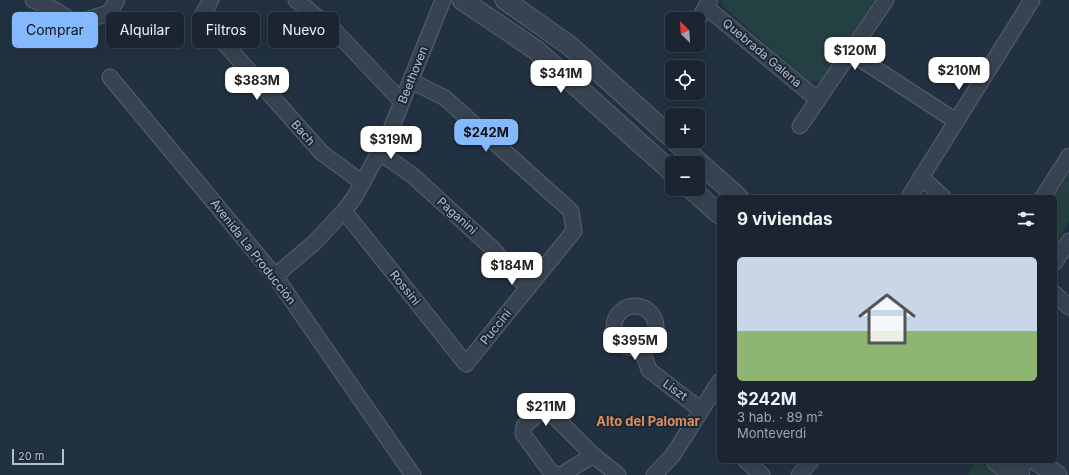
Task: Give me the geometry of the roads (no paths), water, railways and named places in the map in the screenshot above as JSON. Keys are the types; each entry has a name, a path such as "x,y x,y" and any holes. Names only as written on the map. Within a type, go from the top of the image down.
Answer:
{"street":[{"path":"33,0 57,11 75,22 109,13 117,0"},
{"name":"Bach","path":"211,0 201,17 322,153 363,183"},
{"path":"296,0 336,32 402,102"},
{"name":"Beethoven","path":"275,276 314,243 354,198 389,134 443,0"},
{"path":"462,0 536,50 665,166"},
{"path":"505,0 570,46 665,132"},
{"path":"800,126 886,0"},
{"path":"909,195 1032,0"},
{"path":"703,12 708,3"},
{"name":"Quebrada Galena","path":"708,3 818,100"},
{"path":"851,53 956,121"},
{"name":"Avenida La Producción","path":"110,77 275,276 413,475"},
{"name":"Puccini","path":"411,81 445,98 571,211 574,231 466,364"},
{"path":"683,148 736,195"},
{"name":"Paganini","path":"379,152 412,175 492,248 528,288"},
{"path":"1044,195 1069,156"},
{"path":"921,177 941,195"},
{"path":"699,196 717,212"},
{"name":"Rossini","path":"344,211 466,364"},
{"path":"1057,259 1069,241"},
{"path":"1057,296 1069,307"},
{"name":"Liszt","path":"640,347 648,370 701,410"},
{"path":"654,475 673,455 717,385"},
{"path":"593,455 563,474 557,475 551,472 523,434 524,426 540,412 546,412 554,416 593,455 618,475"},
{"path":"748,463 762,475"},
{"path":"799,475 809,463"},
{"path":"999,463 1014,475"},
{"path":"1021,475 1024,463"},
{"path":"1040,463 1057,475"}],"district":[{"name":"Alto del Palomar","path":"648,421"}]}
